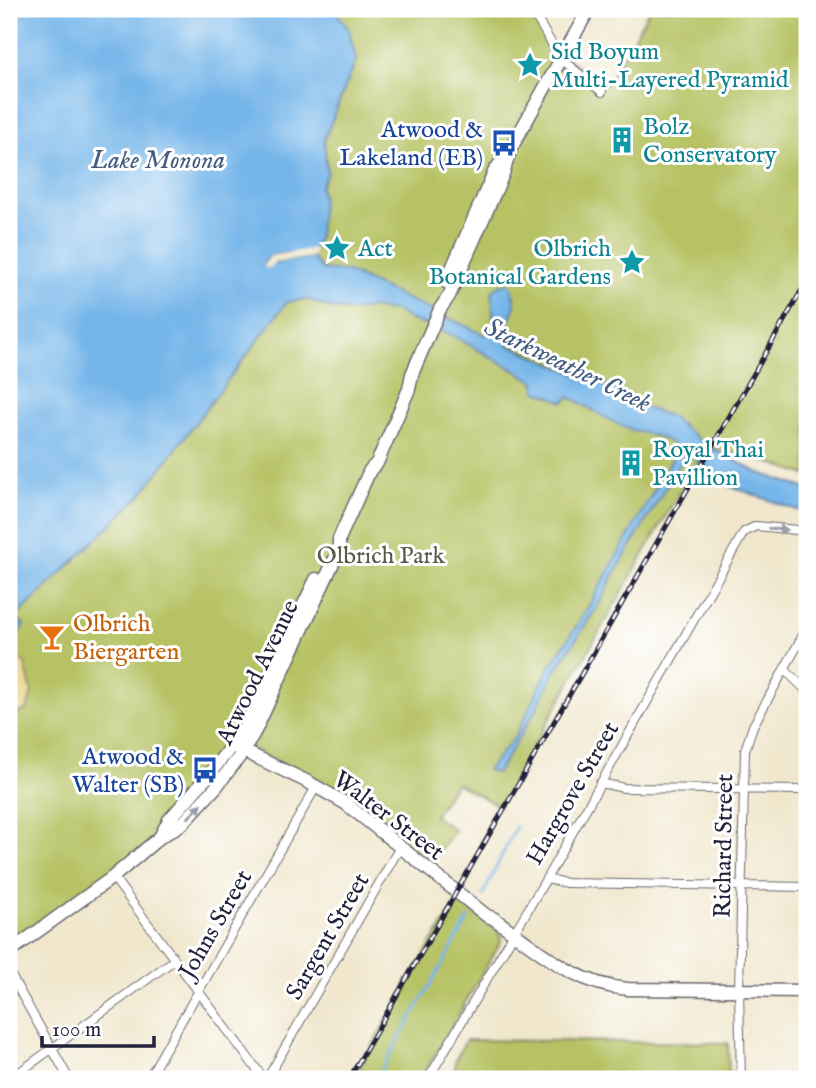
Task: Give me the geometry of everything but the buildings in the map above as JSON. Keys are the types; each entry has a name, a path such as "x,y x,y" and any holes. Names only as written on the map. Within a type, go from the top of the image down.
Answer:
{"street":[{"path":"531,9 561,59 602,92"},
{"name":"Atwood Avenue","path":"9,952 113,877 160,837 183,823 201,805 259,700 332,545 339,539 370,470 377,463 440,309 449,296 503,174 510,150 589,9"},
{"path":"798,9 807,15"},
{"name":"Hargrove Street","path":"428,1079 744,532 750,528 807,531"},
{"name":"Richard Street","path":"741,1079 739,990 744,762 751,731 807,628"},
{"path":"784,669 807,691"},
{"name":"Walter Street","path":"233,746 316,787 355,810 487,916 490,923 583,980 609,988 807,991"},
{"path":"600,783 624,788 807,790"},
{"name":"Johns Street","path":"148,1079 316,787"},
{"name":"Sargent Street","path":"265,1079 400,847"},
{"path":"113,877 265,1079"},
{"path":"545,879 567,883 807,887"},
{"path":"10,1079 174,960"},
{"path":"9,972 69,1079"}],"green space":[{"name":"Olbrich Park","path":"334,9 531,9 561,59 570,61 606,86 650,9 798,9 807,15 807,475 706,446 499,806 456,783 434,816 455,830 430,863 344,795 264,756 234,736 160,837 9,952 9,667 13,663 10,648 24,625 16,617 140,496 286,302 268,269 270,256 312,250 322,199 320,188 327,173 324,140 356,60"},
{"path":"459,901 500,933 501,941 421,1079 353,1079 431,944"},
{"path":"466,1040 728,1043 729,1079 455,1079 455,1061"}],"sand":[{"path":"24,661 32,692 27,709 9,718 9,667"}],"water":[{"name":"Lake Monona","path":"9,9 334,9 349,29 356,60 324,140 327,173 320,188 322,199 319,234 312,250 270,256 263,265 312,257 323,270 348,272 485,335 494,332 492,292 499,285 507,283 512,287 515,305 504,334 507,344 624,392 647,408 671,417 707,446 757,472 807,489 807,511 797,510 713,480 711,470 697,462 698,459 685,455 603,598 554,673 536,710 497,773 487,770 515,737 548,670 583,616 676,448 660,437 622,426 569,397 564,402 537,391 534,381 448,333 411,320 396,311 370,308 356,311 334,309 307,299 287,302 140,496 16,617 24,625 10,648 13,664 9,667"}],"pier":[{"path":"315,248 312,257 274,263 268,269 263,266 270,256"}],"waterway":[{"path":"483,895 516,826"},
{"path":"376,1079 469,918"}],"railway":[{"path":"349,1079 807,281"}],"place":[{"name":"Sid Boyum Multi-Layered Pyramid","path":"530,65"},
{"name":"Bolz Conservatory","path":"622,140"},
{"name":"Atwood & Lakeland (EB)","path":"504,143"},
{"name":"Act","path":"337,248"},
{"name":"Olbrich Botanical Gardens","path":"632,262"},
{"name":"Royal Thai Pavillion","path":"631,463"},
{"name":"Olbrich Biergarten","path":"52,637"},
{"name":"Atwood & Walter (SB)","path":"205,770"}],"water label":[{"name":"Starkweather Creek","path":"568,364"}]}
